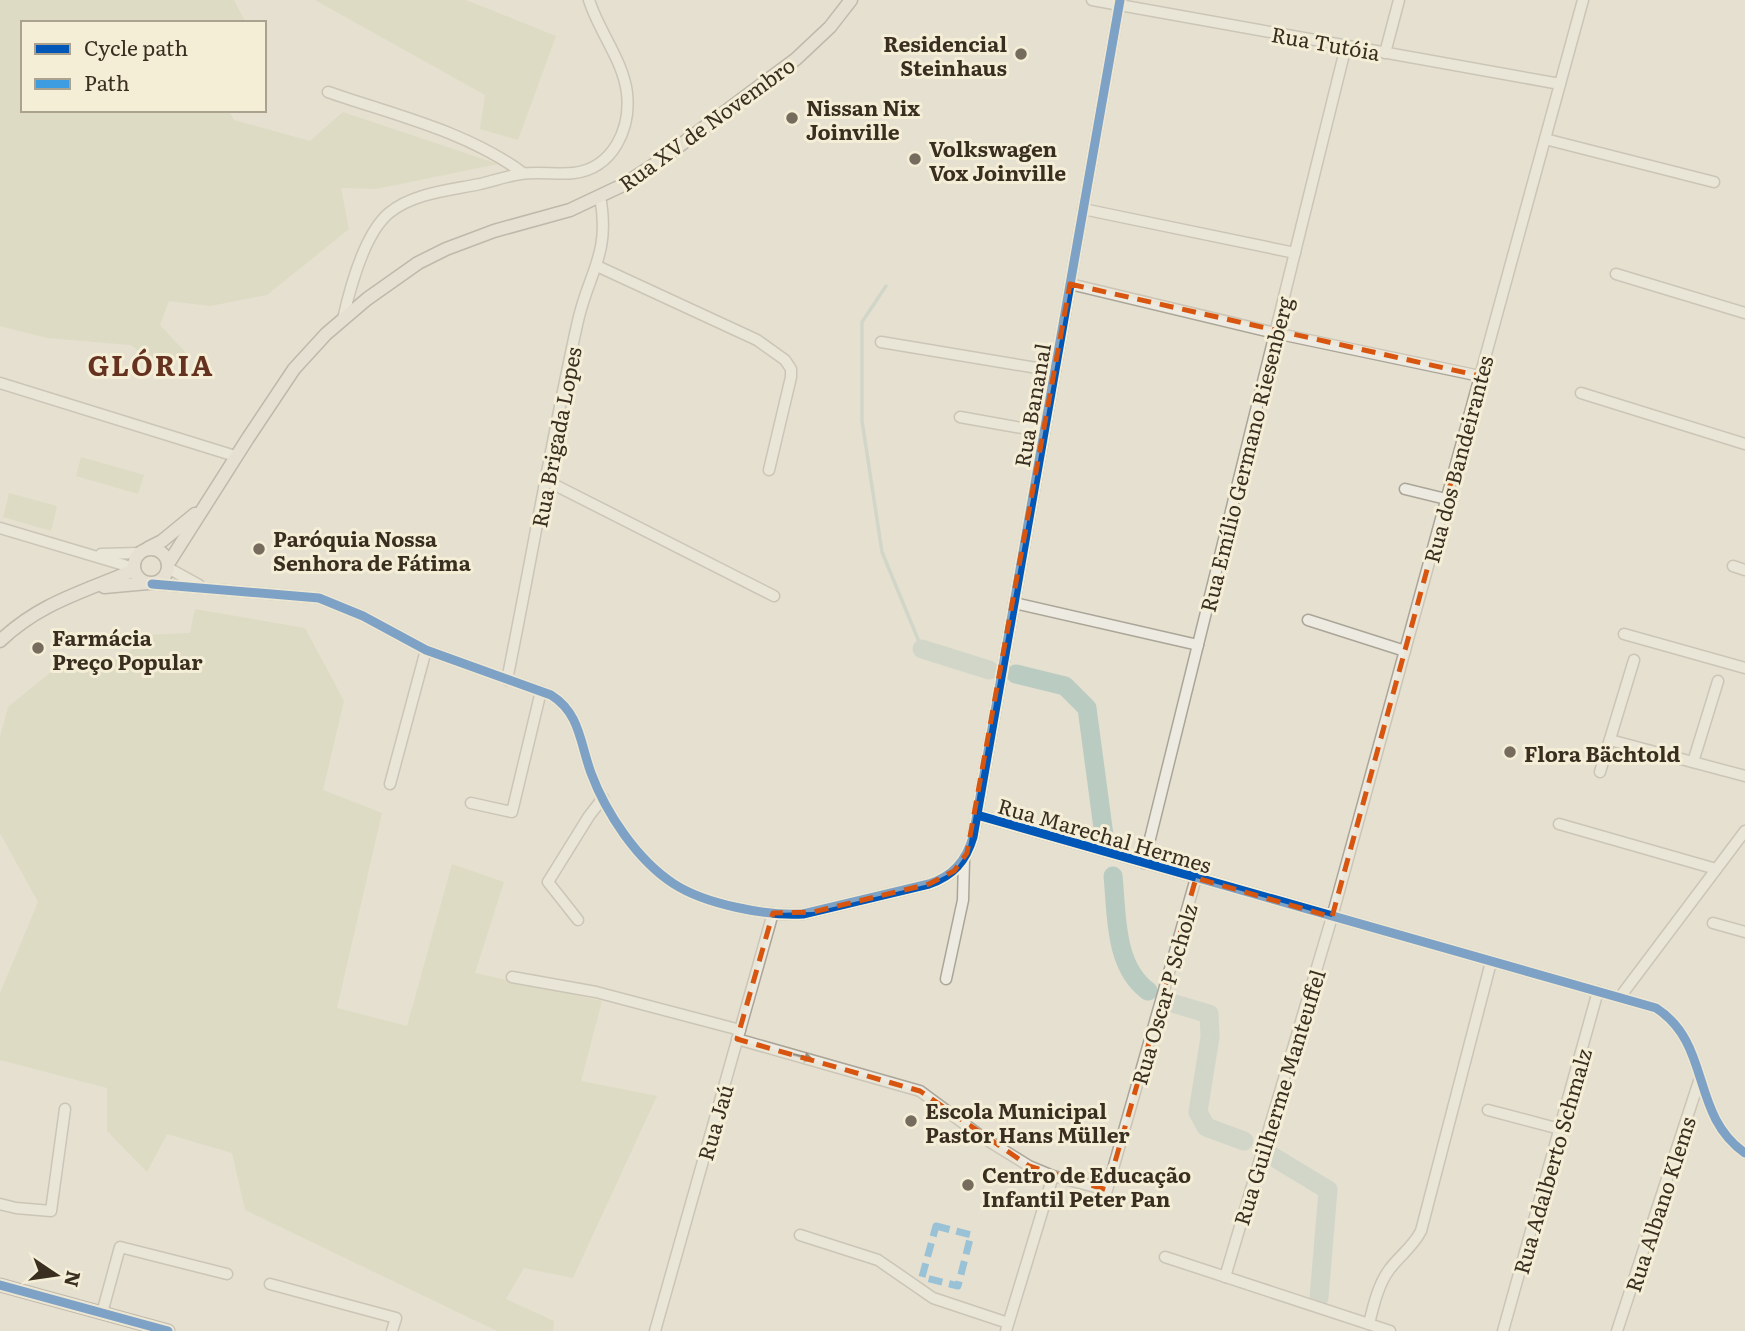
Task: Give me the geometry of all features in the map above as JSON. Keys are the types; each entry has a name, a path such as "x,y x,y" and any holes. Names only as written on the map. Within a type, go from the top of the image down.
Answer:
{"main road":[{"name":"Rua XV de Novembro","path":"168,566 294,369 342,319 394,278 446,249 494,231 570,210 600,197 655,164 796,59 824,35 851,0"},
{"name":"Rua XV de Novembro","path":"141,552 170,535 204,508"},
{"path":"93,588 150,583 162,580 168,566 160,552 155,549 141,552 134,562 138,578 150,583"},
{"path":"0,641 49,605 134,569"},
{"path":"0,1285 168,1331"}],"street":[{"path":"342,319 350,289 370,242 381,221 402,204 523,173 573,173 602,162 612,152 626,123 627,98 622,73 589,0"},
{"name":"Rua Tutóia","path":"1092,0 1119,2 1560,84"},
{"path":"1385,52 1399,0"},
{"name":"Rua dos Bandeirantes","path":"1332,917 1583,0"},
{"name":"Rua Bananal","path":"977,816 1119,2"},
{"name":"Rua Emílio Germano Riesenberg","path":"1144,863 1346,46"},
{"path":"328,92 471,141 498,155 523,173"},
{"path":"1545,139 1714,182"},
{"name":"Rua Brigada Lopes","path":"507,680 577,322 604,239 600,197"},
{"path":"1083,209 1295,253"},
{"path":"597,266 757,340 785,360 791,377 769,470"},
{"path":"1616,274 1745,313"},
{"path":"1070,284 1275,333 1480,376"},
{"path":"881,342 1055,371"},
{"path":"0,383 236,456"},
{"path":"1581,393 1745,444"},
{"path":"960,417 1044,432"},
{"path":"547,481 774,596"},
{"path":"1405,489 1446,499"},
{"path":"0,528 134,569"},
{"path":"94,555 141,552"},
{"path":"168,566 204,588"},
{"path":"1733,566 1745,570"},
{"path":"150,583 319,598 345,607 426,650 557,699 574,716 590,770 603,798 635,847 674,884 726,904 792,915 813,912 929,884 954,872 964,859"},
{"path":"1014,603 1198,645"},
{"path":"1308,620 1405,651"},
{"path":"1624,634 1745,668"},
{"path":"390,784 426,650"},
{"path":"1600,772 1634,660"},
{"path":"1693,762 1718,681"},
{"path":"471,803 512,812 541,691"},
{"path":"1610,740 1745,776"},
{"path":"578,920 548,882 603,798"},
{"name":"Rua Marechal Hermes","path":"946,979 963,900 964,859 971,844 977,816 1656,1008 1673,1022 1689,1045 1717,1126 1745,1153"},
{"path":"1559,824 1716,869"},
{"path":"1620,997 1745,831"},
{"name":"Rua Oscar P Scholz","path":"1053,1176 1108,1191 1196,878"},
{"name":"Rua Jaú","path":"655,1331 773,913"},
{"name":"Rua Guilherme Manteuffel","path":"1225,1277 1332,917"},
{"path":"1713,923 1745,932"},
{"path":"1369,1324 1388,1271 1413,1245 1421,1231 1492,962"},
{"path":"512,977 596,992 920,1091 982,1137 1029,1166 1053,1176 1007,1327 933,1298 878,1260 800,1235"},
{"name":"Rua Adalberto Schmalz","path":"1503,1331 1598,991"},
{"name":"Rua Albano Klems","path":"1617,1331 1700,1078"},
{"path":"0,1204 51,1211 65,1109"},
{"path":"1488,1110 1560,1129"},
{"path":"103,1313 120,1247 227,1274"},
{"path":"1165,1257 1390,1331"},
{"path":"270,1284 396,1318 392,1331"}],"highlighted area":[{"path":"1070,284 1480,376 1332,917 1196,878 1107,1190 1029,1166 920,1091 737,1039 773,913 813,912 929,884 954,871 967,853"}],"green space":[{"path":"0,0 234,0 245,21 21,21 21,112 229,112 234,120 310,141 343,112 498,164 376,189 341,188 349,229 267,295 210,306 169,301 160,325 189,356 155,361 130,345 47,338 0,326"},
{"path":"315,0 466,0 556,36 518,140 480,129 485,95"},
{"path":"81,457 144,475 138,494 76,476"},
{"path":"9,493 57,506 51,531 3,517"},
{"path":"195,609 305,628 344,701 323,790 382,813 337,1008 407,1026 452,864 504,882 475,973 602,1001 581,1081 657,1096 573,1278 524,1268 506,1299 554,1321 553,1331 497,1331 245,1210 232,1153 167,1134 147,1172 107,1131 107,1088 0,1060 0,993 38,902 0,833 0,737 8,707 57,667 122,659 146,635 190,633"}],"waterway":[{"path":"886,286 862,322 862,421 882,552 922,649"},
{"path":"922,649 989,670"},
{"path":"1016,674 1065,686 1087,708 1105,843"},
{"path":"1113,876 1123,954 1137,980 1148,991"},
{"path":"1172,1003 1209,1014 1210,1037 1198,1112 1206,1127 1244,1141"},
{"path":"1270,1155 1328,1190 1319,1298"}],"marked path":[{"path":"936,1226 971,1235 958,1286 922,1277 936,1226"}],"cycle path":[{"path":"152,584 319,598 363,616 426,650 551,695 561,702 574,720 597,788 635,849 674,884 718,903 754,911 803,914 929,884 945,877 967,853 973,837 1120,0"},
{"path":"977,815 1656,1008 1674,1023 1686,1041 1716,1119 1728,1137 1745,1153"},
{"path":"0,1285 168,1331"}],"place":[{"name":"Residencial Steinhaus","path":"1021,54"},
{"name":"Nissan Nix Joinville","path":"792,118"},
{"name":"Volkswagen Vox Joinville","path":"915,159"},
{"name":"Paróquia Nossa Senhora de Fátima","path":"259,549"},
{"name":"Farmácia Preço Popular","path":"38,648"},
{"name":"Flora Bächtold","path":"1510,752"},
{"name":"Escola Municipal Pastor Hans Müller","path":"911,1121"},
{"name":"Centro de Educação Infantil Peter Pan","path":"968,1185"}],"district":[{"name":"GLÓRIA","path":"151,364"}]}
